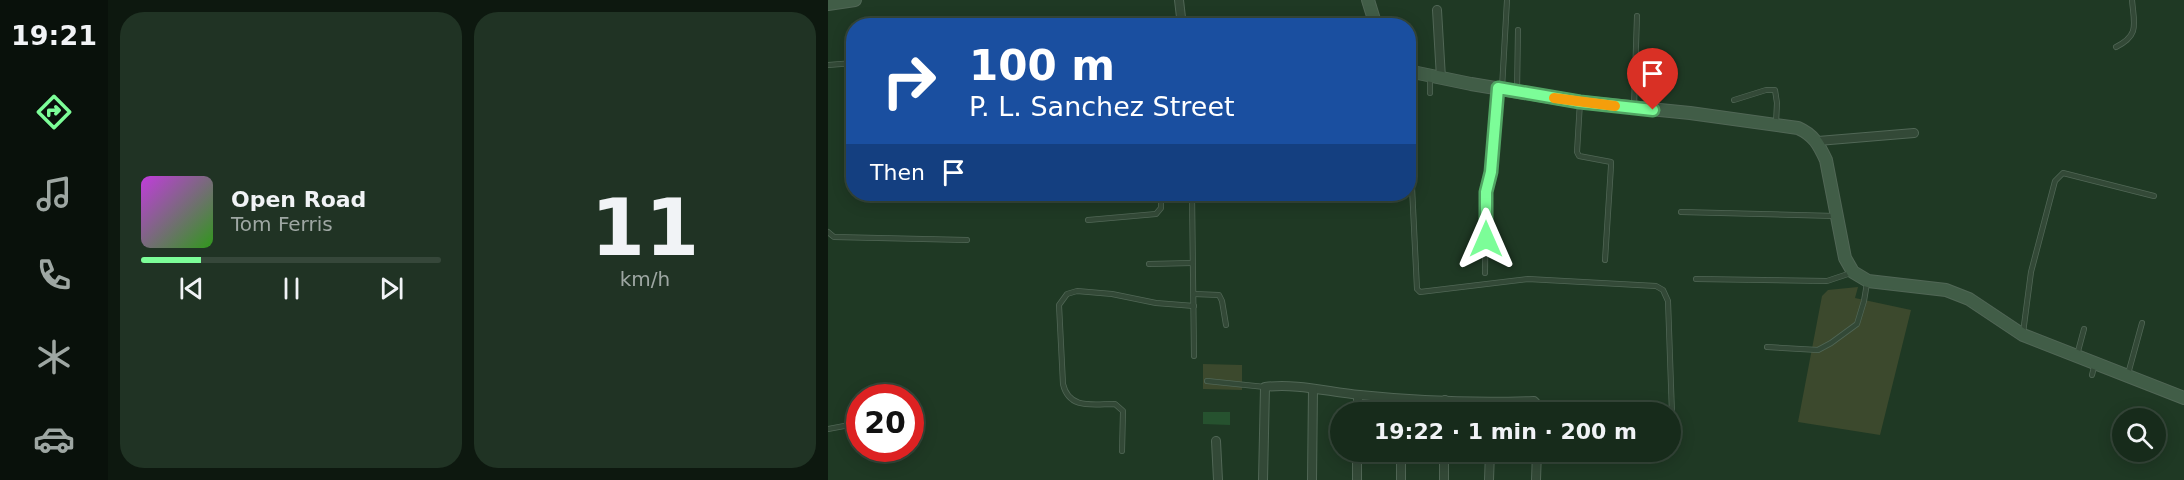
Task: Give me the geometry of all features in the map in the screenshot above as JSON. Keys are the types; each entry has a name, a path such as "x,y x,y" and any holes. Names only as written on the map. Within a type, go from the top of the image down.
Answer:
{"street":[{"path":"828,3 855,0"},
{"path":"1179,0 1181,18"},
{"path":"1368,0 1374,18"},
{"path":"1435,77 1437,10"},
{"path":"1416,73 1580,102 1798,128 1818,141 1826,160 1835,216 1845,258 1853,272 1868,281 1946,290 1969,300 2014,333 2077,356 2094,369 2127,376 2184,398"},
{"path":"1818,141 1914,133"},
{"path":"1263,480 1265,387 1303,386 1401,399 1534,402"},
{"path":"1312,480 1313,389"},
{"path":"1358,395 1358,402"},
{"path":"1216,441 1218,480"},
{"path":"1357,462 1357,480"},
{"path":"1401,462 1401,480"},
{"path":"1444,462 1444,480"},
{"path":"1490,462 1490,480"},
{"path":"1536,480 1537,462"}],"lane":[{"path":"1485,273 1486,192 1491,172 1507,0"},
{"path":"2116,47 2128,41 2134,32 2132,0"},
{"path":"1634,108 1637,16"},
{"path":"1517,91 1518,30"},
{"path":"828,64 846,63"},
{"path":"1430,93 1435,77"},
{"path":"1734,100 1766,90 1775,90 1776,124"},
{"path":"1580,102 1577,152 1579,156 1611,162 1605,260"},
{"path":"2014,333 2055,181 2063,173 2154,196"},
{"path":"1088,220 1156,214 1161,208 1161,201"},
{"path":"1192,201 1194,356"},
{"path":"1413,201 1417,289 1420,292 1528,279 1656,286 1663,290 1668,301 1672,402"},
{"path":"1681,212 1835,216"},
{"path":"828,232 834,237 967,240"},
{"path":"1149,264 1192,263"},
{"path":"1696,279 1827,281 1853,272"},
{"path":"1767,347 1818,350 1832,343 1857,324 1868,281"},
{"path":"1122,451 1123,411 1115,404 1076,402 1069,399 1065,393 1059,305 1067,294 1077,291 1112,294 1156,303 1194,306"},
{"path":"1194,294 1219,295 1226,325"},
{"path":"2127,376 2142,323"},
{"path":"2077,356 2084,329"},
{"path":"1206,381 1265,387"},
{"path":"828,429 846,426"}],"shaded area":[{"path":"1858,287 1855,298 1911,310 1880,435 1798,422 1822,296 1828,290"},
{"path":"1203,364 1242,365 1242,390 1203,389"},
{"path":"1203,412 1230,412 1230,425 1203,424"}],"slow traffic":[{"path":"1554,98 1615,106"}],"route":[{"path":"1486,239 1486,192 1491,172 1498,88 1580,102 1653,110"}]}
